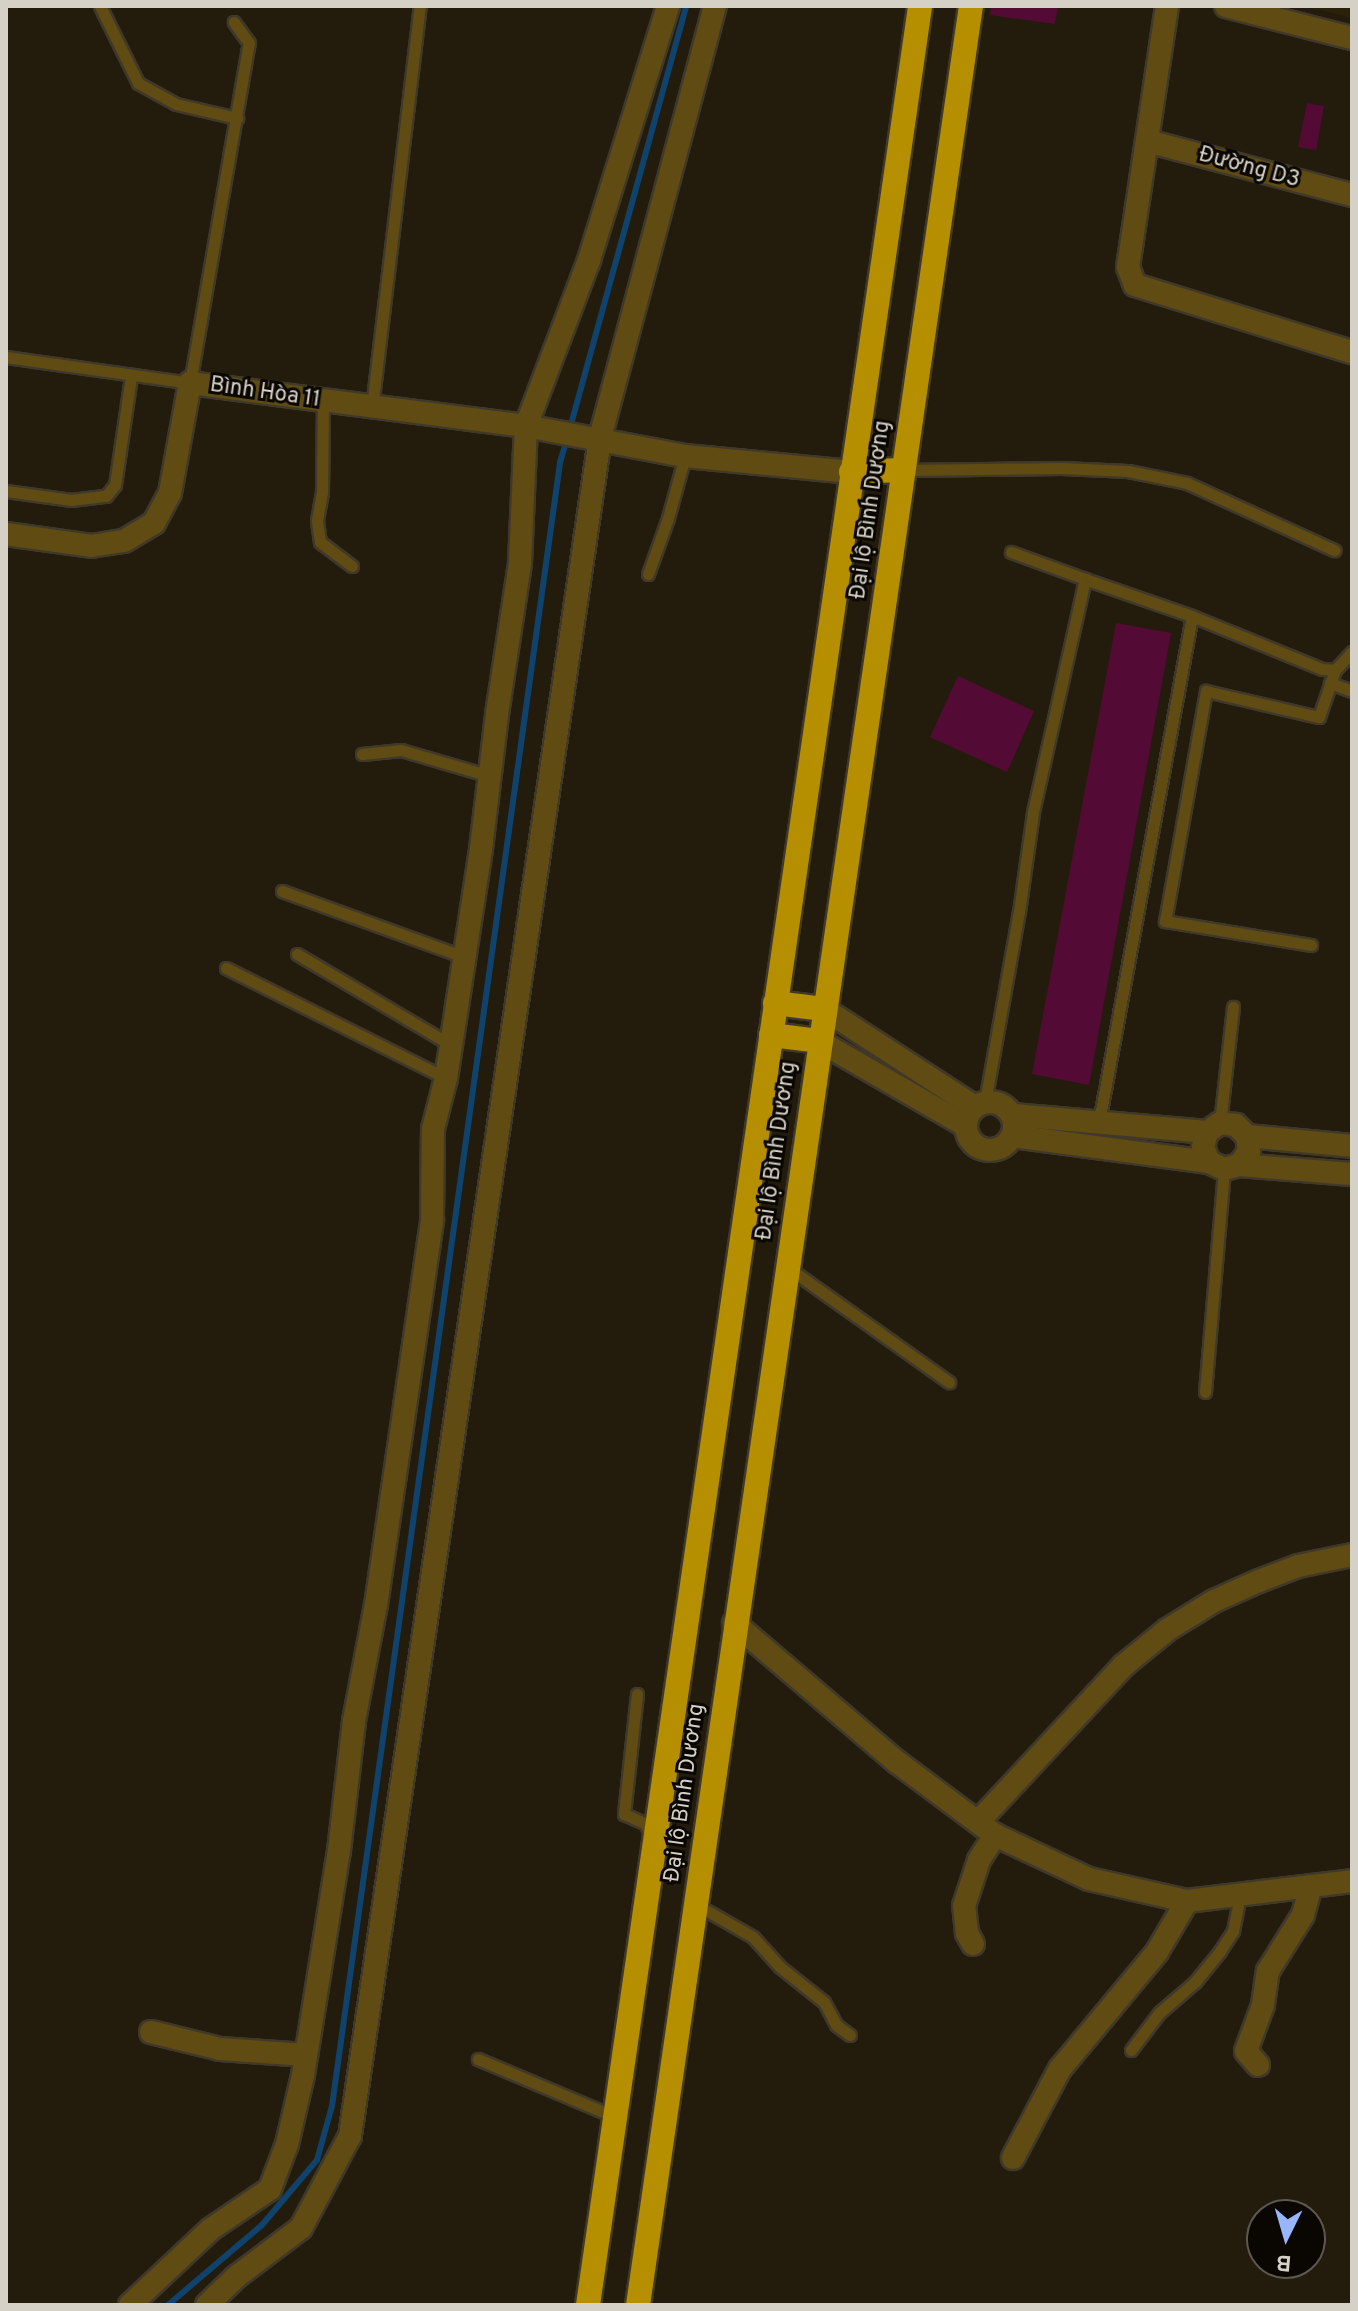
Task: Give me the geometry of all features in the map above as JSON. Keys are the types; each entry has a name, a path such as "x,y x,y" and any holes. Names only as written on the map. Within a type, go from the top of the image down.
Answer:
{"highway":[{"name":"Đại lộ Bình Dương","path":"588,2305 920,6"},
{"name":"Đại lộ Bình Dương","path":"638,2305 734,1623 971,6"},
{"path":"851,472 902,470"},
{"path":"775,1003 824,1009"},
{"path":"771,1035 819,1041"}],"street":[{"path":"130,2305 211,2229 270,2189 287,2144 306,2055 339,1851 354,1721 376,1605 432,1219 433,1129 446,1078 490,776 520,563 534,429 668,6"},
{"path":"207,2305 236,2277 301,2228 350,2136 600,438 715,6"},
{"path":"1167,6 1128,267 1135,285 1352,352"},
{"path":"1226,6 1352,38"},
{"name":"Đường D3","path":"1147,141 1352,195"},
{"name":"Bình Hòa 11","path":"6,534 91,546 124,541 154,523 170,493 190,383 600,438 685,456 851,472"},
{"path":"824,1009 975,1112"},
{"path":"819,1041 975,1112 1001,1103 1013,1125 1005,1146 992,1150 979,1147 970,1139 975,1112"},
{"path":"1013,1125 1099,1122 1214,1127 1236,1125 1247,1136 1249,1152 1224,1165"},
{"path":"1013,1125 1224,1165 1352,1174"},
{"path":"1214,1127 1203,1147 1224,1165"},
{"path":"1247,1136 1352,1146"},
{"path":"973,1944 967,1933 964,1906 987,1828 1123,1666 1167,1630 1214,1601 1298,1566 1352,1555"},
{"path":"734,1623 897,1762 987,1828 1089,1879 1187,1901 1352,1881"},
{"path":"1258,2065 1246,2051 1263,2005 1268,1971 1303,1915 1311,1886"},
{"path":"1013,2158 1060,2069 1157,1952 1187,1901"},
{"path":"151,2032 220,2049 306,2055"}],"lane":[{"path":"100,6 138,83 176,104 237,118"},
{"path":"372,408 420,6"},
{"path":"6,357 190,383 249,43 234,22"},
{"path":"6,491 71,500 106,496 115,485 131,377"},
{"path":"323,400 322,492 317,521 320,542 352,566"},
{"path":"648,574 685,456"},
{"path":"902,470 1061,468 1128,471 1187,483 1334,550"},
{"path":"1011,552 1192,616 1322,669 1335,670"},
{"path":"975,1112 1019,912 1033,812 1085,579"},
{"path":"1099,1122 1192,616"},
{"path":"1311,945 1165,921 1206,691 1319,717 1335,670 1352,652"},
{"path":"1330,683 1352,691"},
{"path":"362,754 401,750 490,776"},
{"path":"282,891 462,956"},
{"path":"297,954 449,1044"},
{"path":"226,968 446,1078"},
{"path":"1214,1127 1233,1007"},
{"path":"1205,1392 1224,1165"},
{"path":"787,1267 949,1382"},
{"path":"637,1694 624,1814 646,1824 655,1846"},
{"path":"1131,2050 1159,2013 1195,1982 1220,1951 1233,1931 1240,1894"},
{"path":"696,1905 753,1937 780,1967 824,2002 836,2025 850,2035"},
{"path":"478,2059 615,2117"}],"shaded area":[{"path":"1303,6 1352,6 1352,18"}],"building":[{"path":"991,6 1058,6 1055,24 990,15"},
{"path":"1307,103 1324,106 1316,150 1298,147"},
{"path":"1116,623 1171,633 1089,1085 1032,1074"},
{"path":"958,676 1034,711 1007,772 930,737"}],"waterway":[{"path":"570,428 686,6"},
{"path":"168,2305 262,2225 317,2160 332,2106 560,462 567,439"}]}
